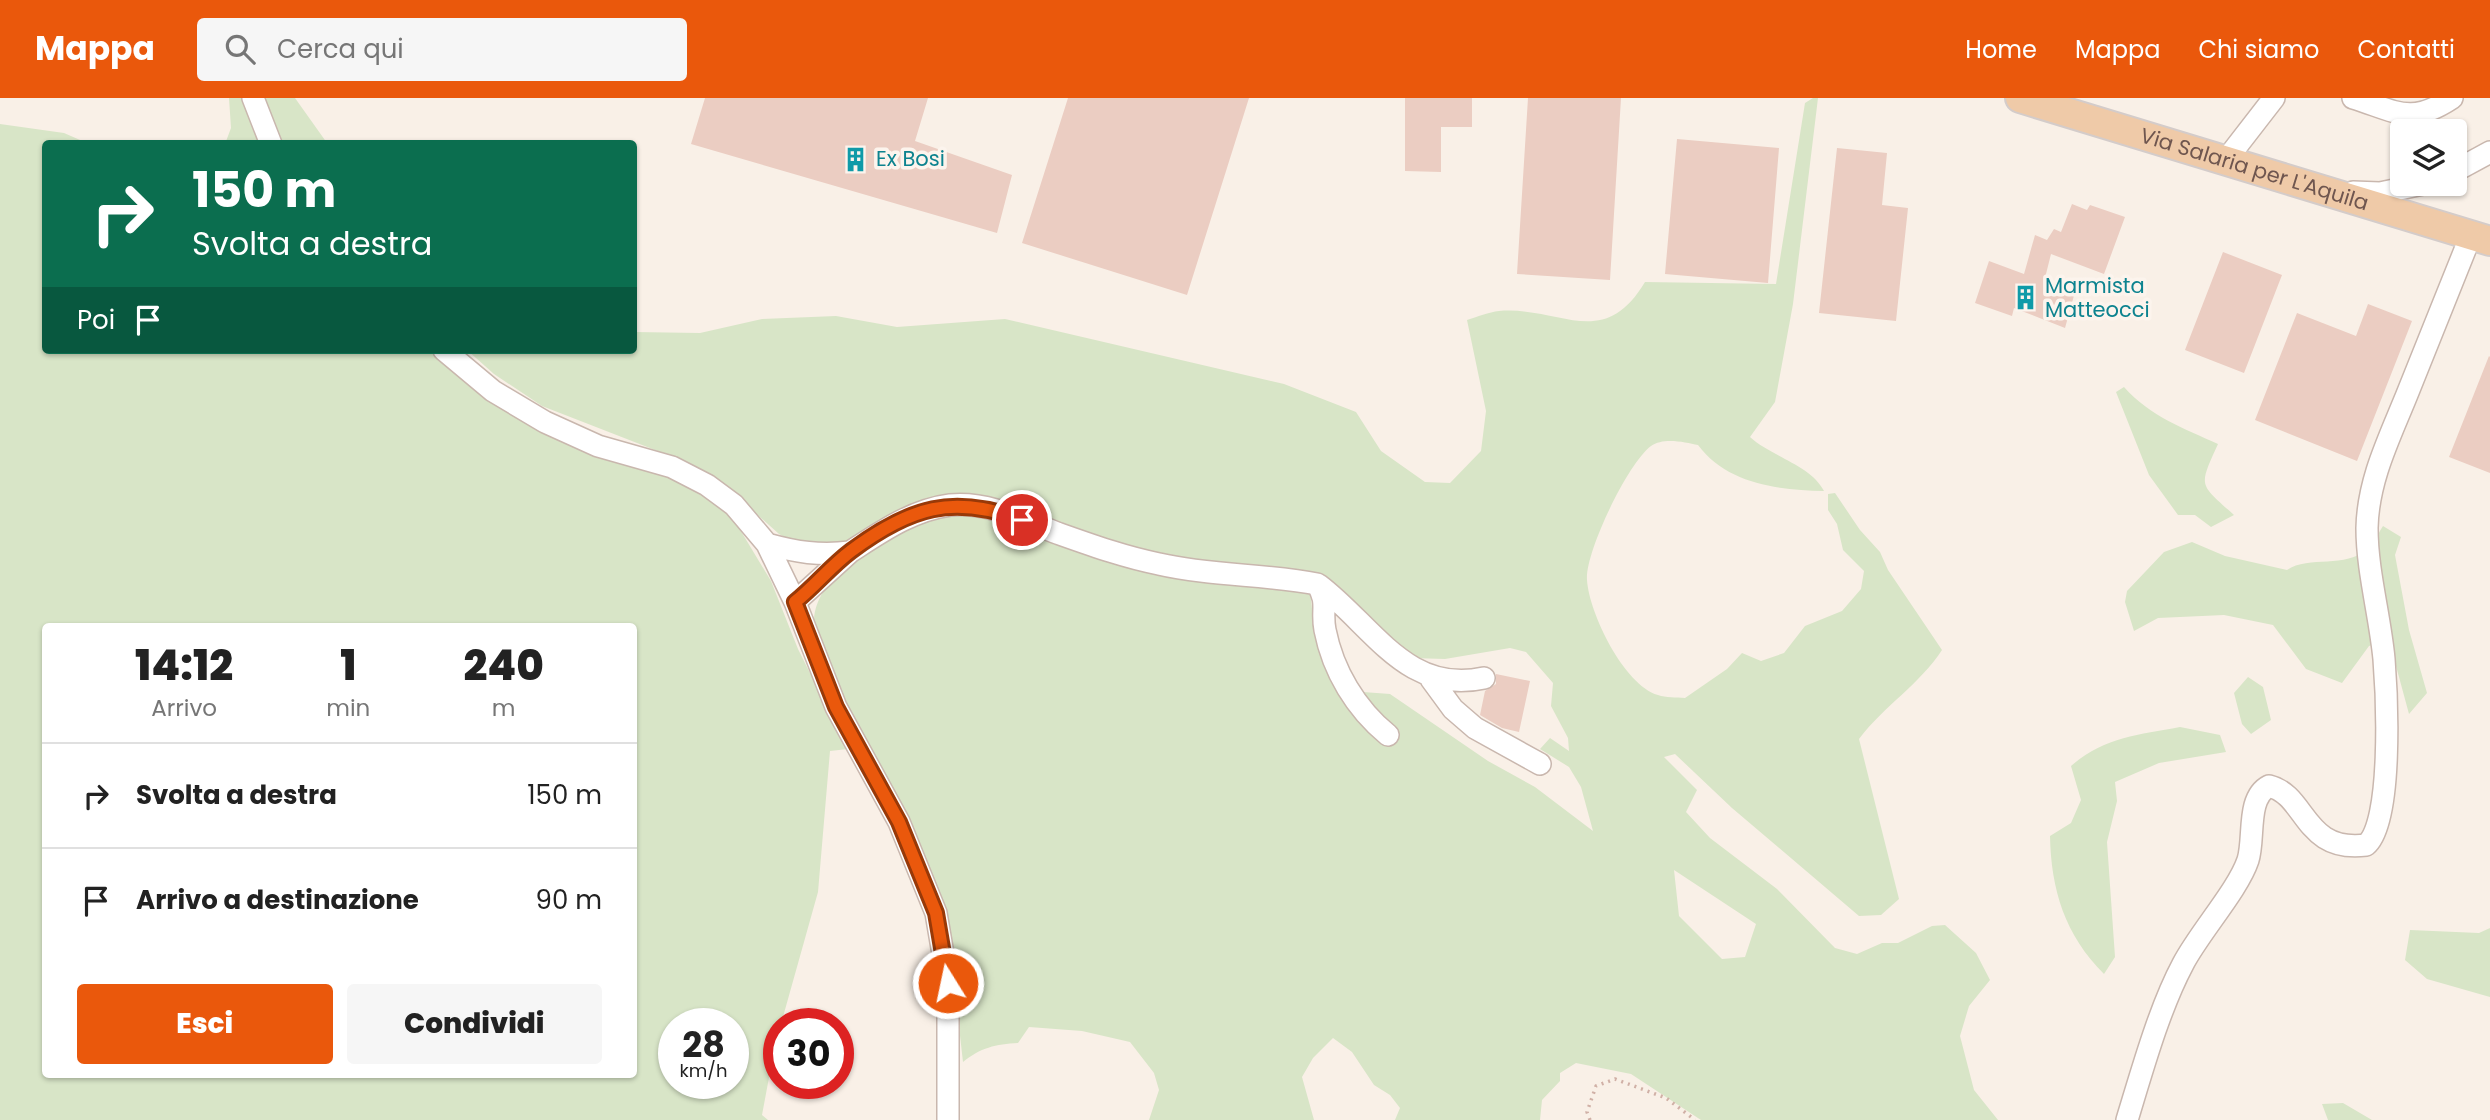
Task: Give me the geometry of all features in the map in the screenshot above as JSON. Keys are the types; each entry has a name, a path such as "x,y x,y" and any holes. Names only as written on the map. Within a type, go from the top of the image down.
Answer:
{"main road":[{"name":"Via Salaria per L'Aquila","path":"2020,98 2326,191 2485,235"}],"street":[{"path":"253,98 269,140"},
{"path":"2226,160 2274,98"},
{"path":"2353,98 2397,114 2430,113 2452,98"},
{"path":"2467,164 2490,152"},
{"path":"2326,191 2390,191"},
{"path":"2127,1120 2182,964 2248,862 2254,832 2254,810 2263,789 2269,786 2279,788 2313,828 2339,844 2366,845 2373,839 2378,828 2385,776 2384,661 2367,529 2372,482 2384,445 2485,235"},
{"path":"449,354 493,391 545,422 598,446 672,467 707,485 734,505 767,544 795,602 836,707 899,822 936,913 948,983 948,1120"},
{"path":"795,602 850,552 889,527 919,513 950,505 975,505 1112,553 1160,565 1205,573 1317,584 1346,606 1390,650 1431,678 1454,709 1475,728 1541,765"},
{"path":"767,544 797,553 825,555 850,552"},
{"path":"1317,584 1325,597 1325,629 1345,684 1368,718 1388,734"},
{"path":"1431,678 1457,683 1484,678"}],"path":[{"path":"1590,1120 1587,1112 1596,1086 1615,1079 1666,1098 1695,1120"}],"green space":[{"path":"229,98 242,98 261,140 226,140 231,128"},
{"path":"262,98 295,98 325,140 282,140"},
{"path":"1818,98 1793,304 1775,402 1750,437 1810,474 1824,491 1789,489 1755,482 1723,468 1698,445 1674,441 1656,443 1642,455 1631,470 1600,530 1588,567 1589,594 1610,646 1633,677 1645,689 1658,695 1685,698 1727,669 1742,653 1761,661 1784,653 1805,626 1842,611 1861,589 1864,571 1843,550 1837,524 1828,510 1828,494 1835,493 1860,530 1880,552 1888,570 1942,650 1923,674 1859,739 1899,899 1881,915 1859,916 1732,808 1675,754 1664,757 1697,790 1686,812 1710,838 1777,889 1835,948 1857,954 1882,943 1898,943 1932,926 1945,925 1976,953 1990,980 1969,1006 1960,1036 1974,1090 1998,1120 1701,1120 1631,1074 1576,1063 1560,1073 1560,1081 1542,1100 1540,1120 1395,1120 1400,1108 1390,1095 1374,1085 1352,1052 1333,1038 1313,1058 1302,1077 1314,1120 1149,1120 1159,1090 1154,1073 1130,1042 1082,1031 1029,1027 1018,1043 989,1048 963,1062 947,952 928,870 897,795 843,704 816,632 814,619 817,605 827,585 841,568 779,534 724,485 673,457 542,406 494,374 472,354 637,354 637,332 700,333 762,319 836,316 897,327 1005,319 1284,384 1356,412 1381,451 1425,482 1450,483 1481,451 1486,411 1467,320 1499,311 1521,311 1580,321 1597,321 1613,315 1629,303 1645,282 1776,284 1805,103","holes":["1310,592 1411,658 1445,659 1510,648 1526,652 1553,683 1551,706 1568,738 1569,751 1550,738 1540,749 1569,767 1581,787 1593,831 1535,787 1488,761 1390,694 1363,692 1314,625","1674,870 1756,924 1745,957 1722,959 1679,916"]},
{"path":"0,124 64,133 80,140 42,140 42,354 445,354 512,407 698,489 733,518 771,581 798,649 848,749 830,751 818,892 785,1008 763,1008 765,1099 762,1115 768,1120 0,1120"},
{"path":"2124,387 2156,414 2218,444 2207,469 2205,484 2214,497 2234,515 2211,527 2195,515 2178,515 2149,475 2116,392"},
{"path":"2383,526 2401,537 2395,555 2409,630 2427,693 2409,714 2389,640 2369,646 2342,683 2306,669 2273,625 2224,615 2158,618 2134,631 2125,602 2127,591 2164,552 2192,542 2225,556 2287,570 2306,563 2349,559 2358,555 2369,547"},
{"path":"2248,677 2263,687 2271,720 2251,734 2242,724 2234,693"},
{"path":"2180,727 2220,735 2226,752 2159,763 2115,782 2117,801 2107,842 2115,957 2104,974 2079,944 2070,927 2053,875 2050,836 2071,823 2081,800 2071,766 2083,756 2109,743"},
{"path":"2490,928 2490,997 2427,979 2405,960 2410,930 2479,933"},
{"path":"2343,1103 2372,1120 2328,1120 2322,1104"}],"building":[{"name":"Ex Bosi","path":"705,98 928,98 915,141 1012,175 997,233 691,144"},
{"path":"1068,98 1249,98 1187,295 1022,243"},
{"path":"1405,98 1472,98 1472,127 1441,127 1441,172 1405,171"},
{"path":"1528,98 1621,98 1610,280 1517,274"},
{"path":"1677,139 1779,148 1768,283 1665,274"},
{"path":"1837,148 1887,153 1882,205 1908,208 1896,321 1819,313"},
{"path":"2072,204 2087,210 2090,205 2125,217 2104,274 2051,254 2044,282 2075,292 2065,328 2014,308 2012,316 1975,303 1989,261 2024,274 2035,235 2047,240 2054,229 2061,232"},
{"path":"2223,252 2282,275 2244,373 2185,350"},
{"path":"2368,304 2412,321 2357,461 2255,420 2297,313 2356,336"},
{"path":"2490,357 2490,473 2449,457"},
{"path":"1496,674 1530,681 1519,732 1502,728 1480,715 1485,691 1496,684"}],"place":[{"name":"Ex Bosi","path":"856,159"},
{"name":"Marmista Matteocci","path":"2025,298"}],"route":[{"path":"948,983 936,913 899,822 836,707 795,602 850,552 889,527 919,513 950,505 975,505 1022,520"}]}
